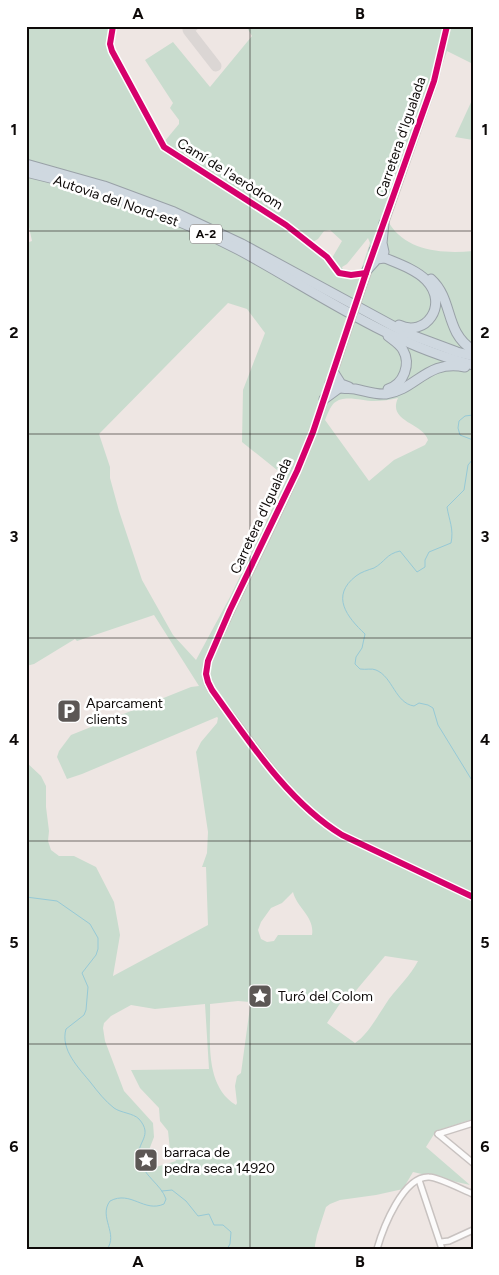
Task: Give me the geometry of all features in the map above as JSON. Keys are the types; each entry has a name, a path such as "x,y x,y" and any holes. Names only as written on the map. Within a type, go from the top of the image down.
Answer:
{"highway":[{"name":"Autovia del Nord-est","path":"26,164 104,186 174,212 242,244 406,333 473,356"},
{"name":"Autovia del Nord-est","path":"26,172 67,182 136,204 199,231 238,250 373,326 473,367"},
{"path":"384,223 382,243 384,255"},
{"path":"374,250 378,255 389,256 422,273 440,288 452,326 459,338 473,350"},
{"path":"367,272 377,259 384,255"},
{"path":"353,303 405,328 419,326 431,318 437,304 435,293 426,280 384,255"},
{"path":"372,392 392,388 400,382 404,376 407,362 403,348 373,326"},
{"path":"330,382 340,386 380,394 396,391 425,373 439,368 473,367"},
{"path":"334,373 340,386"},
{"path":"324,399 340,386"}],"street":[{"name":"Camí de l'aeròdrom","path":"113,26 110,44 112,51 164,147 286,225 327,256 339,272 351,275 367,272"},
{"name":"Carretera d'Igualada","path":"447,26 434,81 374,250 314,432 230,610 206,668 208,682 280,780 325,823 342,835 473,897"},
{"path":"473,1123 438,1134 473,1163"},
{"path":"377,1249 382,1231 404,1192 419,1180 430,1177 473,1194"},
{"path":"419,1180 442,1249"},
{"path":"441,1242 449,1241 473,1230"}],"green space":[{"path":"26,26 115,26 112,44 114,52 164,142 179,124 179,120 170,108 173,103 145,60 173,42 210,87 252,36 246,26 473,26 473,64 447,51 389,223 405,240 426,249 449,252 473,251 473,1119 436,1131 426,1147 470,1185 413,1172 403,1189 340,1200 330,1204 326,1207 317,1235 315,1249 26,1249 26,762 41,776 46,786 48,841 51,850 59,856 74,856 96,867 114,902 120,935 113,976 208,925 206,867 202,867 207,853 208,832 196,752 201,742 217,723 218,718 67,779 57,757 59,751 71,735 191,687 199,686 154,615 77,641 75,639 34,664 26,666 26,243 32,241 29,227 26,228","holes":["330,230 342,241 332,258 311,243 318,239 324,231","368,238 370,243 361,270 348,271 343,270 342,267 347,264","228,303 247,309 265,333 243,390 242,442 287,478 230,597 196,660 173,635 142,580 119,511 110,478 110,467 99,434","348,398 383,401 398,398 397,412 407,422 425,434 428,440 425,445 394,460 369,481 325,420 331,407 338,400","293,892 311,923 312,935 278,935 274,941 267,942 261,939 258,930 271,908 282,903","385,956 418,961 369,1029 355,1043 327,1023 343,999 348,1000","238,1001 250,1002 241,1073 237,1076 235,1086 236,1105 225,1096 218,1085 211,1059 210,1004","205,1004 209,1069 131,1070 140,1088 159,1108 160,1121 168,1131 170,1150 176,1161 156,1167 152,1165 149,1150 154,1137 153,1123 124,1091 105,1041 104,1023 111,1016 131,1005 155,1009"]},
{"path":"473,98 473,140 455,137"}],"waterway":[{"path":"473,415 465,416 459,421 458,428 460,435 473,440"},
{"path":"473,459 468,465 464,490 447,507 452,529 451,543 429,552 425,560 425,567 417,572 400,551 392,554 378,566 356,576 344,591 343,599 344,606 352,621 365,634 362,648 356,657 355,664 360,669 374,669 382,673 402,700 408,704 414,706 419,703 433,708 438,725 473,782"},
{"path":"26,897 57,901 90,924 98,938 96,955 82,973 88,987 86,1010 84,1015 66,1029 66,1044 76,1065 105,1099 117,1110 139,1119 143,1125 145,1135 140,1148 139,1158 144,1170 166,1199 164,1204 157,1206 150,1206 124,1198 110,1201 106,1213 111,1237 107,1249"},
{"path":"162,1191 172,1190 186,1201 198,1216 209,1214 214,1225 223,1225 231,1232 230,1244 227,1249"}],"taxiway":[{"path":"193,26 188,30 216,66"}],"cycle path":[{"path":"113,26 110,44 112,51 164,147 286,225 327,257 339,273 351,275 366,273"},
{"path":"447,26 434,81 367,270 313,432 297,471 230,610 208,661 206,674 212,690 255,749 287,788 323,822 342,835 473,897"}],"place":[{"name":"Aparcament clients","path":"69,711"},
{"name":"Turó del Colom","path":"260,996"},
{"name":"barraca de pedra seca 14920","path":"146,1160"}]}
